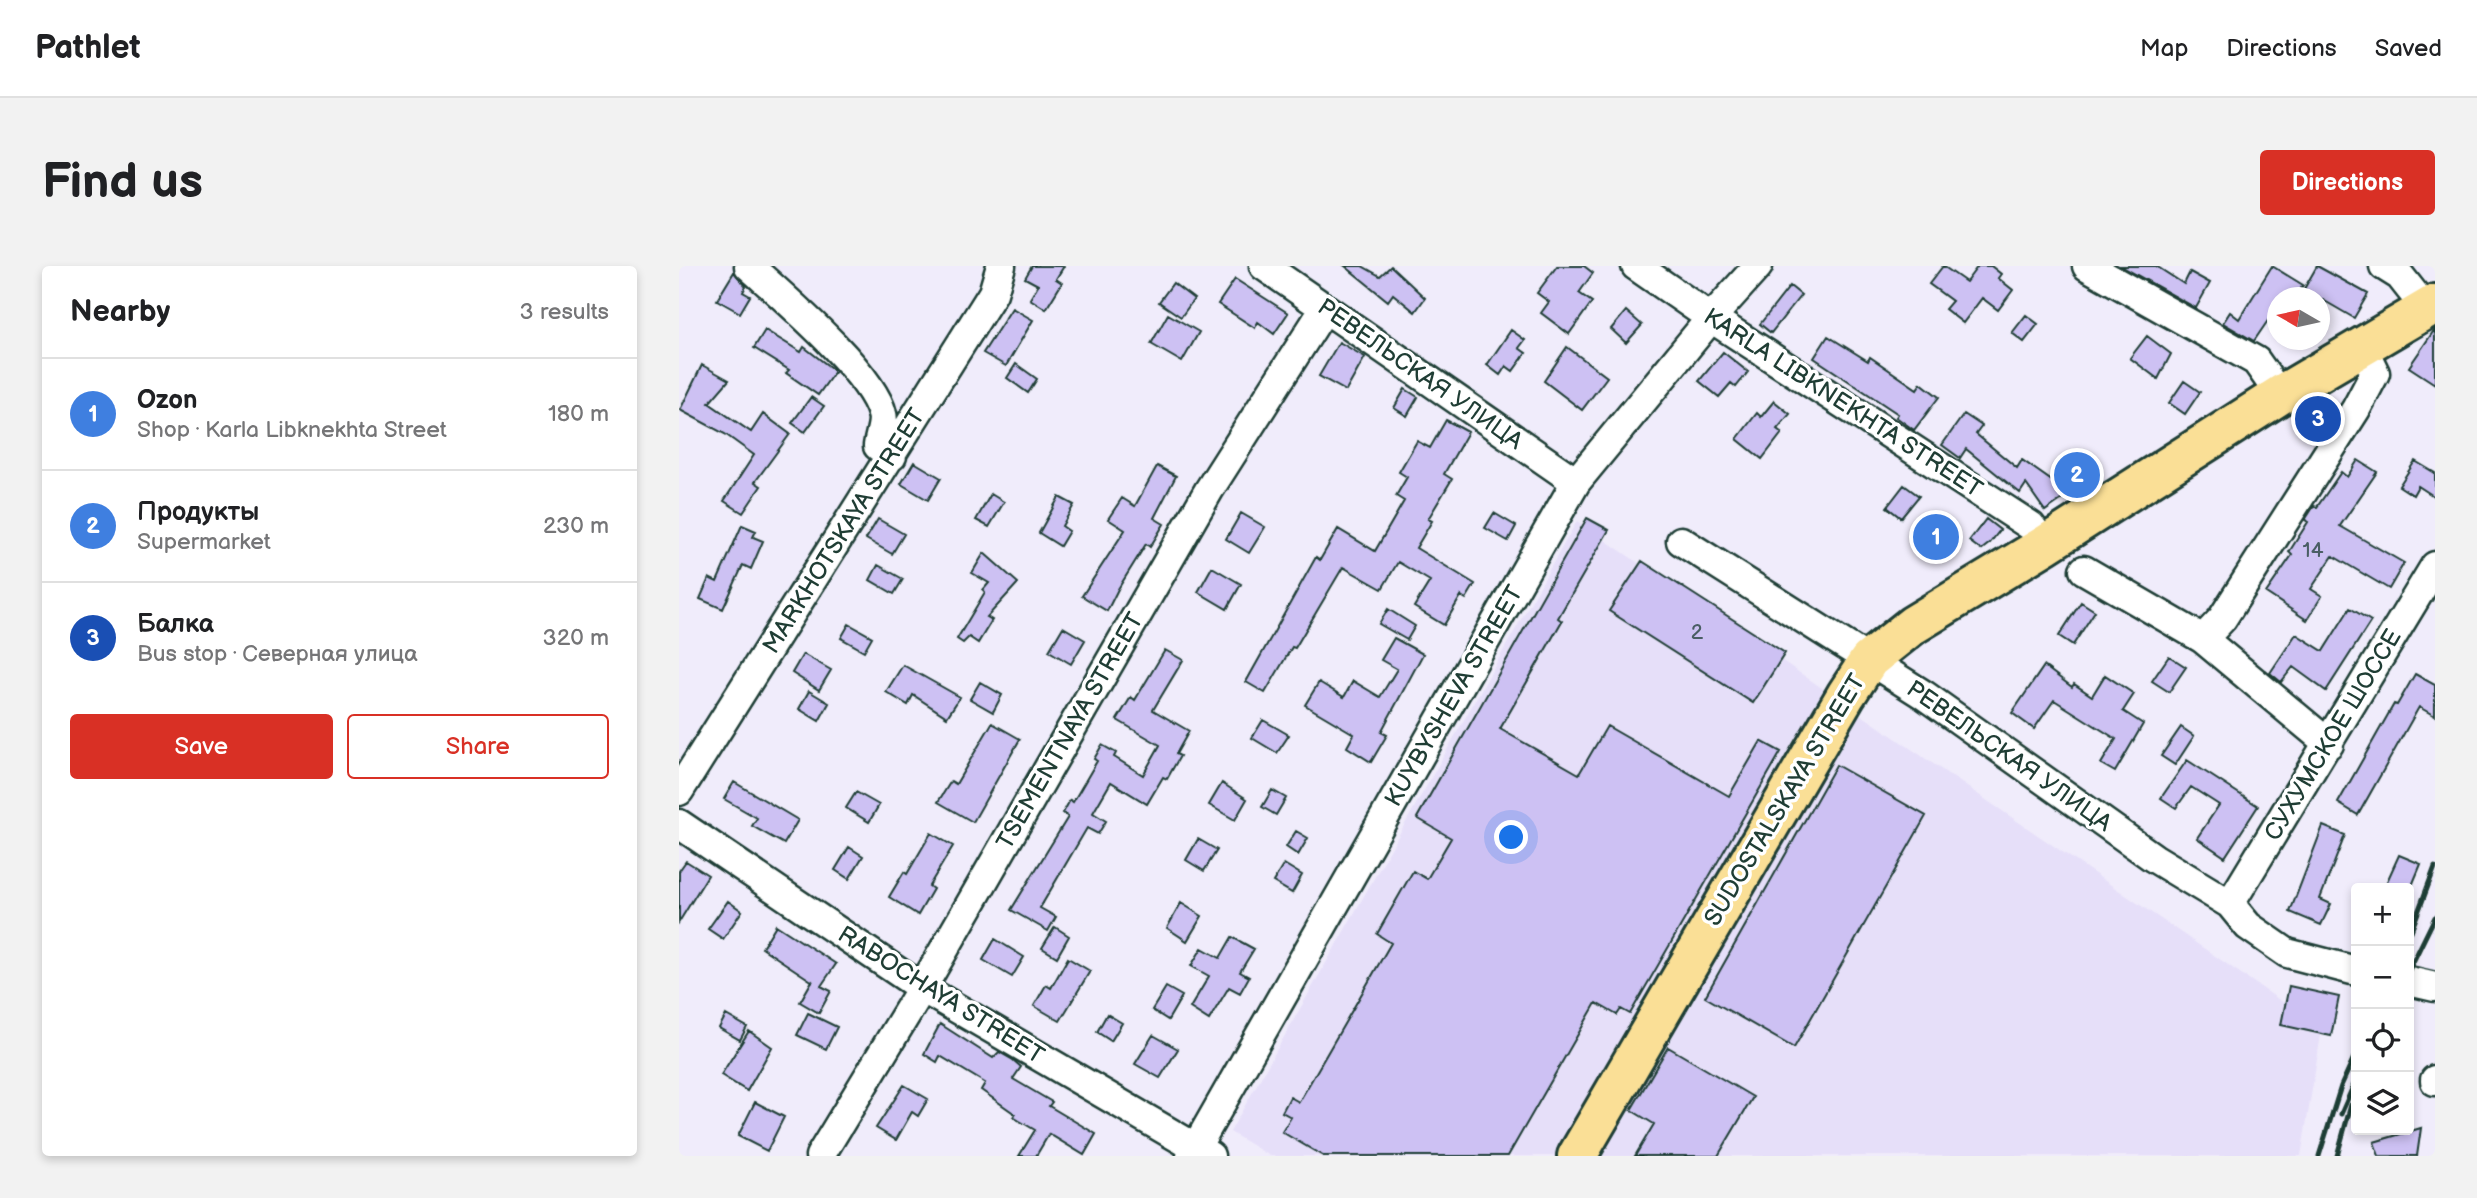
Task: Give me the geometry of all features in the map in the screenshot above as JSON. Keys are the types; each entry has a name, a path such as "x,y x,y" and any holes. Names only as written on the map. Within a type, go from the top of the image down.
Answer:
{"highway":[{"name":"SUDOSTALSKAYA STREET","path":"1577,1156 1869,660 1913,625 2045,545 2280,395 2431,306"}],"street":[{"path":"749,266 822,334 869,387 883,416 878,446 892,456"},
{"name":"MARKHOTSKAYA STREET","path":"679,791 993,293 1001,266"},
{"name":"РЕВЕЛЬСКАЯ УЛИЦА","path":"1263,266 1576,482"},
{"name":"KARLA LIBKNEKHTA STREET","path":"1636,266 1711,318 2031,526 2045,545"},
{"name":"KUYBYSHEVA STREET","path":"1199,1153 1576,482 1711,318 1758,266"},
{"path":"2087,266 2256,361 2280,395"},
{"path":"2384,266 2400,276 2431,306"},
{"name":"TSEMENTNAYA STREET","path":"820,1156 922,988 1209,491 1325,308"},
{"path":"2203,639 2222,620 2356,408 2375,373 2362,346"},
{"name":"РЕВЕЛЬСКАЯ УЛИЦА","path":"1681,541 1924,695 2154,858 2229,904 2248,926 2287,953 2351,970"},
{"name":"СУХУМСКОЕ ШОССЕ","path":"2229,904 2329,744 2435,566"},
{"path":"2084,570 2203,639 2329,744"},
{"name":"RABOCHAYA STREET","path":"679,824 922,988 1199,1153"},
{"path":"2414,982 2435,986"}],"shaded area":[{"path":"1577,521 2322,1029 2301,1156 1270,1156 1230,1132"}],"building":[{"path":"1032,266 1064,266 1056,279 1062,283 1046,309 1030,299 1038,285 1025,278"},
{"path":"1345,266 1362,266 1380,276 1391,266 1425,298 1415,312 1393,294 1388,301"},
{"path":"1557,266 1584,266 1593,273 1579,293 1592,302 1569,334 1541,313 1549,302 1537,293"},
{"path":"1943,266 1966,282 1978,266 1991,266 2001,274 1998,278 2013,290 1998,310 1982,298 1963,323 1945,309 1952,301 1929,284"},
{"path":"2121,266 2156,266 2184,284 2190,272 2210,283 2196,308"},
{"path":"2272,266 2303,285 2267,287 2267,322 2254,341 2223,323 2230,312 2239,319"},
{"path":"2317,266 2368,294 2354,318 2330,304 2330,287 2305,287"},
{"path":"734,272 746,286 743,292 750,296 740,313 717,300"},
{"path":"1235,279 1288,313 1274,334 1258,322 1255,328 1218,304"},
{"path":"1173,283 1194,299 1181,317 1159,302"},
{"path":"1790,286 1801,295 1771,333 1760,324"},
{"path":"1012,308 1033,320 1006,366 983,353"},
{"path":"1626,311 1642,325 1626,343 1611,329"},
{"path":"1168,314 1199,332 1182,362 1151,344"},
{"path":"2026,315 2038,324 2024,342 2012,333"},
{"path":"2435,329 2435,384 2409,367"},
{"path":"765,330 801,352 804,347 835,371 818,395 786,373 789,370 754,348"},
{"path":"1511,330 1525,340 1519,348 1526,353 1513,371 1506,366 1500,375 1487,365"},
{"path":"1828,336 1868,361 1870,357 1917,389 1921,383 1939,397 1914,430 1896,417 1898,414 1814,358"},
{"path":"2147,336 2171,354 2158,379 2130,358"},
{"path":"1339,342 1365,357 1346,391 1319,376"},
{"path":"1567,347 1607,377 1582,410 1544,381"},
{"path":"1723,352 1748,372 1736,387 1731,383 1719,397 1699,381"},
{"path":"1016,364 1037,379 1028,393 1007,378"},
{"path":"702,365 729,380 709,403 751,432 763,414 790,434 755,482 761,486 743,513 724,501 754,455 725,434 680,410"},
{"path":"2184,381 2200,392 2185,414 2169,403"},
{"path":"1405,389 1418,397 1407,416 1394,408"},
{"path":"811,397 824,406 805,432 792,423"},
{"path":"1774,401 1790,414 1777,429 1782,433 1762,459 1737,439 1757,413 1761,417"},
{"path":"1964,414 1982,426 1976,434 2017,468 2022,460 2052,481 2067,460 2087,468 2081,486 2045,511 2026,484 2020,493 1966,449 1960,458 1942,445"},
{"path":"1446,420 1468,432 1444,474 1452,479 1428,519 1432,521 1416,548 1475,584 1466,599 1461,596 1444,625 1414,607 1430,581 1398,562 1382,589 1343,567 1265,693 1246,682 1316,557 1320,560 1338,529 1375,551 1404,501 1396,496 1407,477 1399,472 1417,441 1430,448"},
{"path":"2358,460 2377,472 2340,526 2404,563 2389,589 2333,556 2311,589 2322,596 2307,620 2266,593 2292,555 2289,552 2308,522 2305,520 2314,506 2317,507 2341,472 2347,477"},
{"path":"2415,461 2435,473 2435,497 2418,486 2413,495 2399,486"},
{"path":"914,462 941,478 928,500 901,484"},
{"path":"1157,466 1176,476 1154,518 1164,524 1150,547 1146,544 1107,611 1082,596 1125,530 1108,519 1122,498 1135,506"},
{"path":"1904,485 1919,496 1901,518 1887,507"},
{"path":"991,494 1004,502 989,527 976,520"},
{"path":"1059,497 1074,505 1062,526 1069,531 1060,546 1039,533"},
{"path":"1241,513 1265,527 1249,553 1226,539"},
{"path":"1494,513 1516,526 1508,541 1485,528"},
{"path":"1587,518 1609,530 1558,618 1562,621 1500,729 1579,774 1607,726 1729,796 1761,741 1781,752 1630,1014 1621,1009 1617,1015 1596,1003 1508,1156 1323,1156 1282,1132 1291,1117 1282,1112 1290,1097 1299,1102 1391,943 1377,934 1413,871 1427,879 1451,838 1417,818"},
{"path":"878,519 904,534 892,554 866,539"},
{"path":"1986,519 2000,530 1981,550 1969,541"},
{"path":"742,525 756,531 753,537 763,541 751,569 743,565 723,609 700,599 709,578 717,582"},
{"path":"984,553 1018,583 987,617 992,620 978,643 969,637 963,643 957,639 989,583 972,573"},
{"path":"1642,561 1785,653 1753,703 1609,611"},
{"path":"878,565 903,579 894,594 870,580"},
{"path":"1212,567 1241,584 1227,609 1198,592"},
{"path":"2081,602 2095,611 2073,645 2059,636"},
{"path":"2350,608 2371,621 2326,691 2293,667 2281,682 2270,673 2296,634 2323,651"},
{"path":"1388,609 1415,626 1407,640 1379,624"},
{"path":"849,624 872,637 864,651 841,638"},
{"path":"1063,627 1085,640 1071,664 1049,651"},
{"path":"1394,638 1423,654 1381,732 1387,735 1371,762 1347,747 1354,734 1305,705 1319,682 1344,697 1353,681 1380,697 1397,669 1381,660"},
{"path":"1165,650 1183,660 1153,710 1189,731 1176,754 1180,756 1167,779 1163,777 1147,804 1111,782 1093,813 1106,821 1098,834 1087,828 1040,908 1056,917 1048,931 1011,910 1068,817 1063,813 1070,800 1073,802 1097,761 1094,759 1102,745 1116,753 1114,757 1143,775 1160,745 1117,720 1131,697 1135,700"},
{"path":"803,654 831,670 819,690 792,673"},
{"path":"2169,656 2186,667 2169,692 2152,681"},
{"path":"903,665 960,697 947,717 913,695 908,705 886,692"},
{"path":"2044,666 2072,687 2074,684 2092,696 2105,675 2134,694 2123,711 2143,724 2115,772 2101,764 2116,739 2054,700 2034,729 2012,713"},
{"path":"2415,674 2435,685 2435,716 2419,707 2358,815 2338,803 2394,704 2397,705"},
{"path":"980,682 1002,695 993,712 970,699"},
{"path":"809,691 829,703 819,721 799,709"},
{"path":"1263,720 1289,735 1277,753 1252,738"},
{"path":"992,723 1020,739 973,822 938,802 951,781 956,784"},
{"path":"2181,727 2194,736 2175,765 2161,756"},
{"path":"2187,760 2258,806 2225,857 2197,838 2219,805 2191,787 2176,808 2161,798"},
{"path":"1836,765 1926,816 1794,1048 1705,997"},
{"path":"734,782 798,820 784,844 752,826 757,818 724,799"},
{"path":"1222,783 1247,799 1235,820 1209,805"},
{"path":"1272,790 1286,798 1276,815 1262,807"},
{"path":"856,792 879,805 869,822 846,808"},
{"path":"2323,826 2345,835 2320,899 2331,904 2321,925 2290,912"},
{"path":"1296,831 1308,838 1298,855 1286,847"},
{"path":"931,833 953,846 929,886 933,889 918,915 889,897 904,872 907,874"},
{"path":"1198,839 1217,850 1204,871 1186,860"},
{"path":"849,847 863,856 849,879 835,870"},
{"path":"2399,855 2421,864 2413,883 2386,883"},
{"path":"686,861 708,875 679,922 679,871"},
{"path":"1284,864 1302,875 1292,893 1273,882"},
{"path":"728,901 742,911 723,939 708,929"},
{"path":"1181,903 1202,916 1187,941 1167,928"},
{"path":"776,925 836,964 821,986 831,991 819,1013 800,1002 812,981 762,948"},
{"path":"1055,927 1069,936 1057,957 1042,948"},
{"path":"1232,937 1254,949 1240,972 1249,977 1240,993 1229,987 1209,1020 1190,1008 1209,976 1191,966 1202,948 1220,958"},
{"path":"995,939 1024,957 1012,977 983,960"},
{"path":"1068,958 1090,971 1060,1021 1034,1006 1046,985 1051,988"},
{"path":"2289,986 2339,997 2331,1036 2281,1025"},
{"path":"1166,987 1182,996 1168,1020 1152,1010"},
{"path":"808,1013 837,1027 826,1049 797,1035"},
{"path":"1107,1014 1122,1023 1111,1041 1097,1032"},
{"path":"726,1015 747,1027 740,1040 719,1028"},
{"path":"940,1024 993,1058 999,1052 1013,1060 1021,1067 1013,1079 1052,1102 1049,1106 1096,1134 1084,1155 1049,1134 1036,1156 1019,1156 1035,1130 1013,1117 1015,1114 981,1090 985,1083 940,1056 937,1062 924,1054"},
{"path":"749,1031 772,1047 747,1091 721,1075"},
{"path":"1153,1035 1178,1049 1160,1078 1135,1064"},
{"path":"1668,1047 1753,1097 1718,1156 1635,1156 1654,1124 1631,1110"},
{"path":"904,1085 928,1099 918,1116 912,1112 896,1140 876,1128"},
{"path":"755,1102 784,1117 767,1151 738,1136"},
{"path":"2421,1128 2417,1156 2379,1156 2374,1142 2398,1135 2414,1135 2414,1130"}],"railway":[{"path":"2414,923 2435,867"},
{"path":"2414,960 2435,917"},
{"path":"2319,1156 2341,1086 2351,1064"},
{"path":"2341,1114 2351,1091"},
{"path":"2337,1156 2351,1105"}],"place":[{"name":"Балка","path":"2318,419"},
{"name":"Продукты","path":"2077,475"},
{"name":"Ozon","path":"1936,537"}]}
